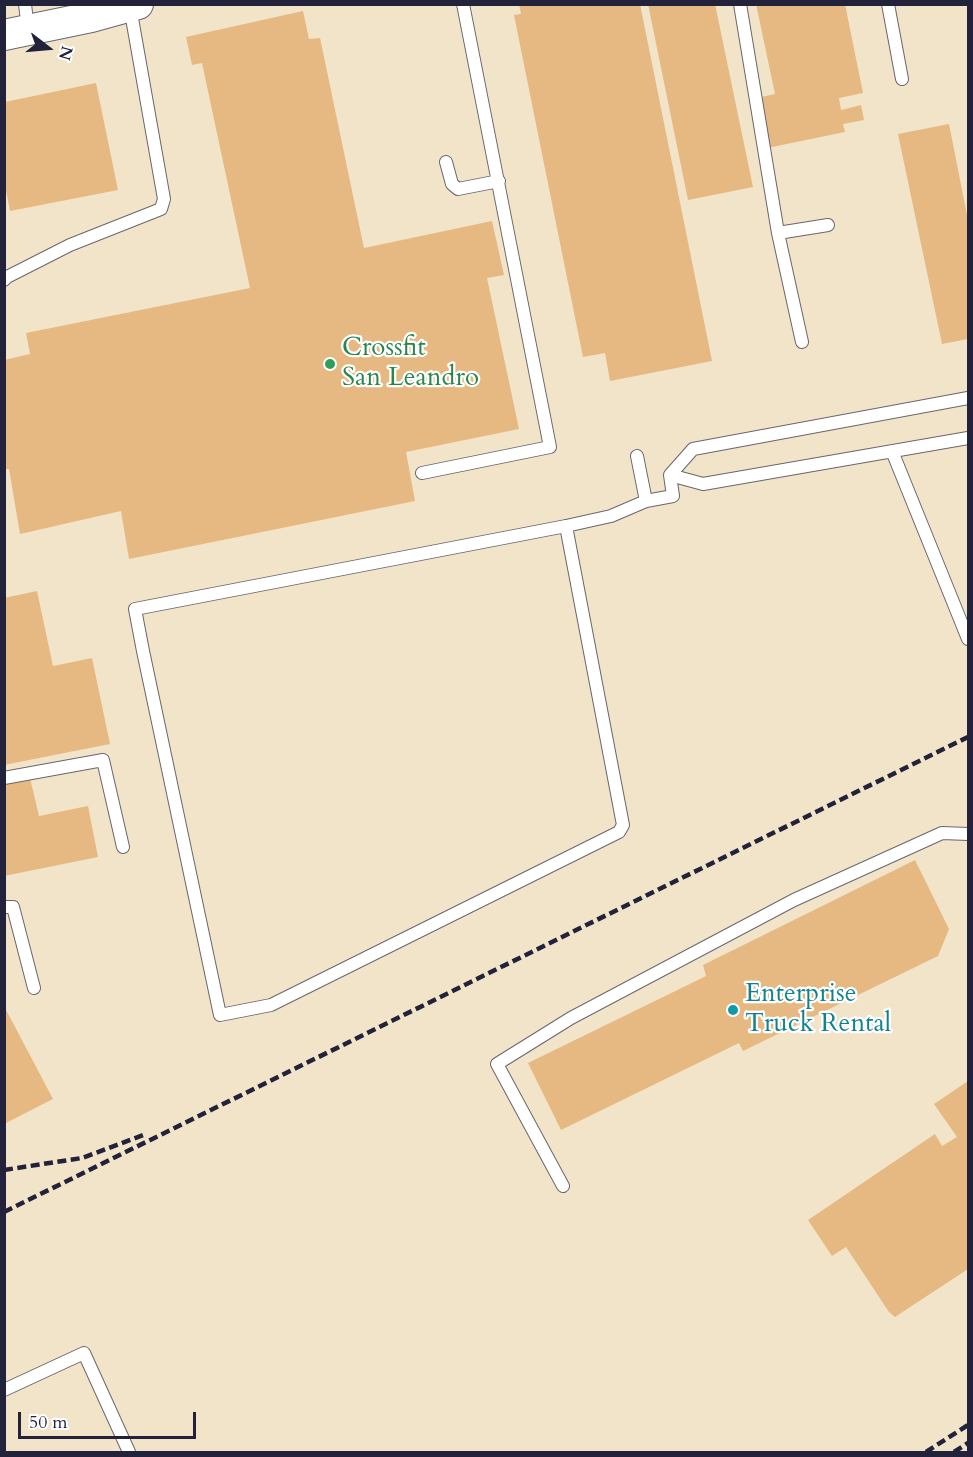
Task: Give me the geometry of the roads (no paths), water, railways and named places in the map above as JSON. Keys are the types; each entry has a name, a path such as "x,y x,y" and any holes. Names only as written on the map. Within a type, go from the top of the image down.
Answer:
{"street":[{"path":"19,23 134,5"}],"lane":[{"path":"422,473 550,447 464,4"},
{"path":"740,4 778,233 802,342"},
{"path":"888,4 902,79"},
{"path":"4,280 70,246 161,209 164,199 134,5"},
{"path":"446,162 455,188 499,181"},
{"path":"778,233 828,225"},
{"path":"566,526 623,825 619,832 271,1005 220,1015 135,609 611,516 646,501 673,496 670,475 693,449 969,398"},
{"path":"670,475 703,484 969,438"},
{"path":"892,451 969,639"},
{"path":"637,456 646,501"},
{"path":"4,778 103,760 123,847"},
{"path":"563,1186 497,1064 571,1018 794,900 942,833 969,834"},
{"path":"4,907 13,908 34,988"},
{"path":"4,1390 84,1353 129,1452"}],"railway":[{"path":"4,1212 968,737"},
{"path":"4,1170 82,1158 146,1134"},
{"path":"926,1452 968,1425"},
{"path":"954,1452 968,1443"}],"place":[{"name":"Crossfit San Leandro","path":"330,364"},
{"name":"Enterprise Truck Rental","path":"733,1010"}]}
